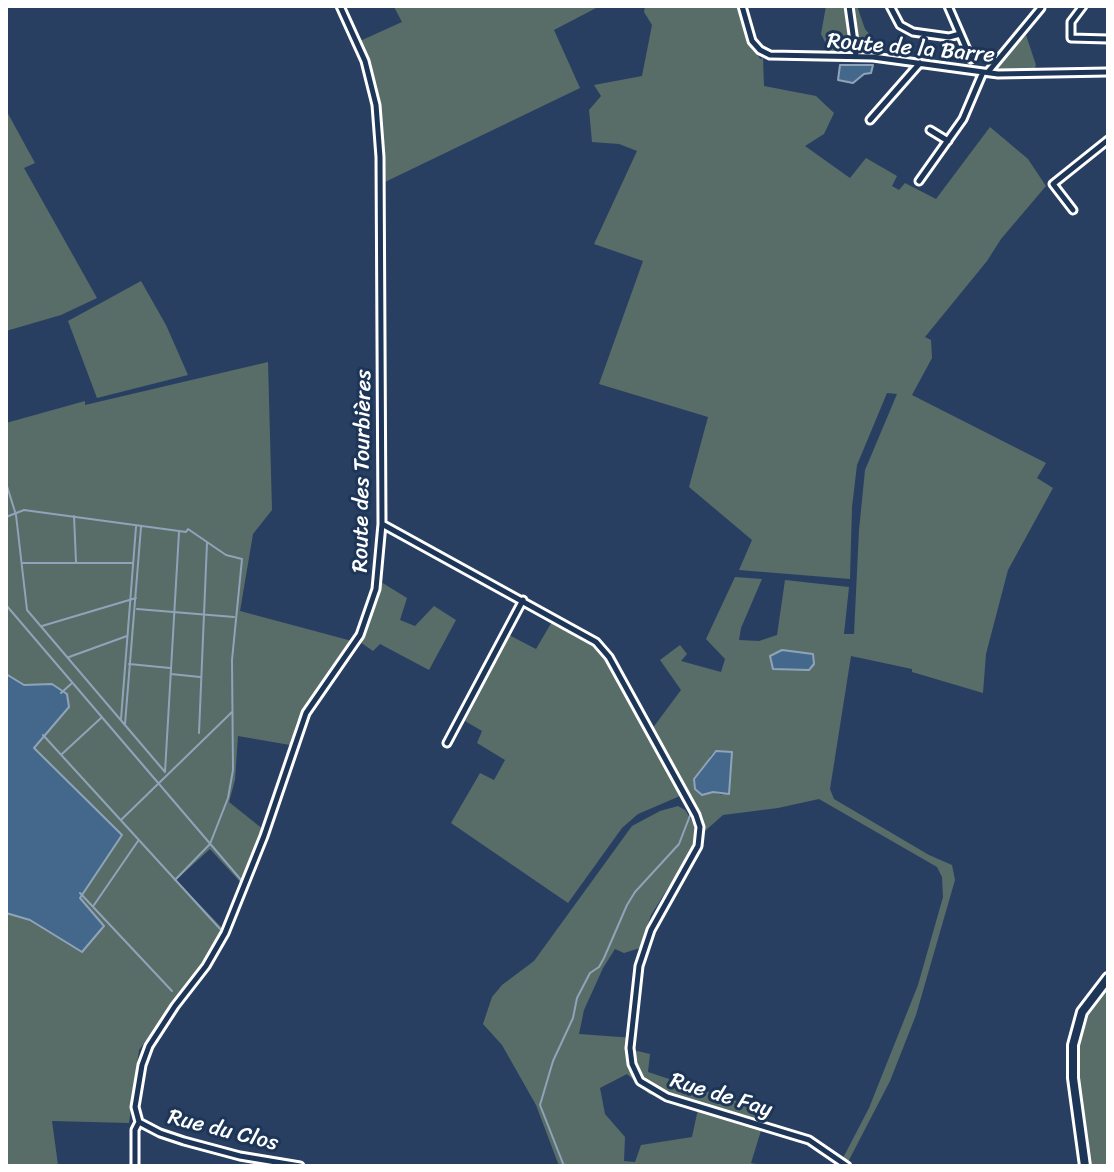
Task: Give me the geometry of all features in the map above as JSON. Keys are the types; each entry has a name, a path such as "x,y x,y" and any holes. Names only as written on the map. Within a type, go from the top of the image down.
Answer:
{"main road":[{"path":"1085,1166 1073,1078 1073,1045 1082,1012 1108,978"}],"street":[{"name":"Route des Tourbières","path":"135,1166 135,1130 139,1122 135,1107 142,1065 149,1046 206,966 225,933 264,836 306,713 360,635 376,589 382,524 380,157 376,105 365,61 340,6"},
{"name":"Route de la Barre","path":"742,6 752,41 770,55 856,56 985,72 1108,72"},
{"path":"849,6 856,56"},
{"path":"890,6 900,25 913,32 949,37 960,34"},
{"path":"948,6 971,59"},
{"path":"1083,6 1071,22 1071,38 1108,39"},
{"path":"919,181 967,113 985,72 1041,8"},
{"path":"870,120 921,62"},
{"path":"930,130 948,141"},
{"path":"1073,210 1053,184 1108,140"},
{"name":"Rue de Fay","path":"382,524 587,635 603,650 689,799 699,821 699,841 651,930 639,966 630,1048 635,1072 645,1086 659,1094 809,1140 847,1166"},
{"path":"447,743 523,600"},
{"name":"Rue du Clos","path":"139,1122 160,1133 198,1145 300,1166"}],"green space":[{"path":"396,6 598,7 554,30 580,88 385,182 376,90 360,41 402,22"},
{"path":"645,6 736,6 760,59 763,58 764,86 816,96 834,113 824,134 805,146 850,178 866,158 897,176 892,186 899,190 905,183 936,199 990,127 1028,159 1046,186 925,337 931,340 932,358 912,395 1046,463 1037,478 1053,488 1008,570 986,654 983,693 912,672 912,669 851,656 830,789 834,799 929,855 952,865 955,880 916,1015 890,1081 848,1162 843,1158 869,1108 918,985 943,897 942,877 937,867 819,799 723,815 705,831 703,818 652,729 681,690 660,660 680,645 687,654 681,661 721,672 725,659 706,639 735,577 762,579 739,640 759,641 777,635 785,580 849,587 844,634 854,634 865,470 897,394 887,393 857,465 852,507 850,579 739,570 752,540 689,487 708,417 599,384 643,261 594,244 637,151 619,144 592,142 589,110 601,96 594,85 642,76 652,25 644,12","holes":["715,751 732,752 722,795 713,792 710,756"]},
{"path":"826,6 857,6 865,29 878,44 881,58 830,52 821,34"},
{"path":"1026,35 1036,65 1034,70 995,69"},
{"path":"6,110 35,163 24,168 97,298 61,315 6,331"},
{"path":"141,281 166,325 188,375 97,398 68,321"},
{"path":"268,362 272,510 253,534 240,611 352,641 297,721 290,745 238,736 235,780 229,802 264,830 242,884 210,849 176,880 225,931 204,965 139,1050 129,1123 52,1121 58,1165 106,1166 6,1166 6,423 85,401 85,405"},
{"path":"381,582 407,598 400,620 415,626 434,606 456,620 429,670 380,644 373,651 360,642 369,625"},
{"path":"553,620 584,637 598,649 680,796 638,814 622,828 568,903 451,823 480,773 494,780 505,760 477,743 482,731 465,721 509,635 536,649"},
{"path":"678,806 685,810 696,833 692,850 651,915 640,948 624,953 615,949 603,968 584,1010 579,1034 634,1038 633,1050 650,1054 648,1072 767,1111 751,1163 767,1166 559,1166 536,1105 502,1045 483,1024 492,997 502,985 534,961 632,826 660,811","holes":["627,1074 649,1094 698,1109 692,1137 641,1145 635,1162 624,1161 625,1137 605,1114 600,1088"]},
{"path":"1108,986 1108,1166 1088,1166 1077,1048 1082,1024 1090,1007"}],"water":[{"path":"840,65 873,65 871,73 864,74 853,83 838,80"},
{"path":"782,650 813,654 814,664 809,670 773,669 770,656"},
{"path":"6,674 24,685 52,684 67,694 69,707 34,748 122,835 80,898 104,926 82,952 30,920 6,913"},
{"path":"716,751 732,752 729,794 713,792 702,795 695,789 694,779"}],"waterway":[{"path":"6,483 16,515 27,610 165,772 179,532"},
{"path":"6,517 24,510 186,532 188,529 226,555 242,559 232,660 233,770 228,798 210,844 175,880"},
{"path":"74,516 76,562"},
{"path":"121,719 136,527"},
{"path":"125,724 141,527"},
{"path":"199,733 207,543"},
{"path":"23,563 132,563"},
{"path":"42,626 136,598"},
{"path":"6,605 242,881"},
{"path":"137,609 234,617"},
{"path":"69,657 127,636"},
{"path":"129,664 170,668"},
{"path":"171,674 200,677"},
{"path":"61,693 71,684"},
{"path":"122,819 232,712"},
{"path":"62,754 101,718"},
{"path":"43,735 222,931"},
{"path":"564,1166 540,1105 553,1061 573,1018 577,998 590,973 599,967 604,958 627,905 679,844 691,813"},
{"path":"94,905 138,841"},
{"path":"80,893 172,991"}]}
